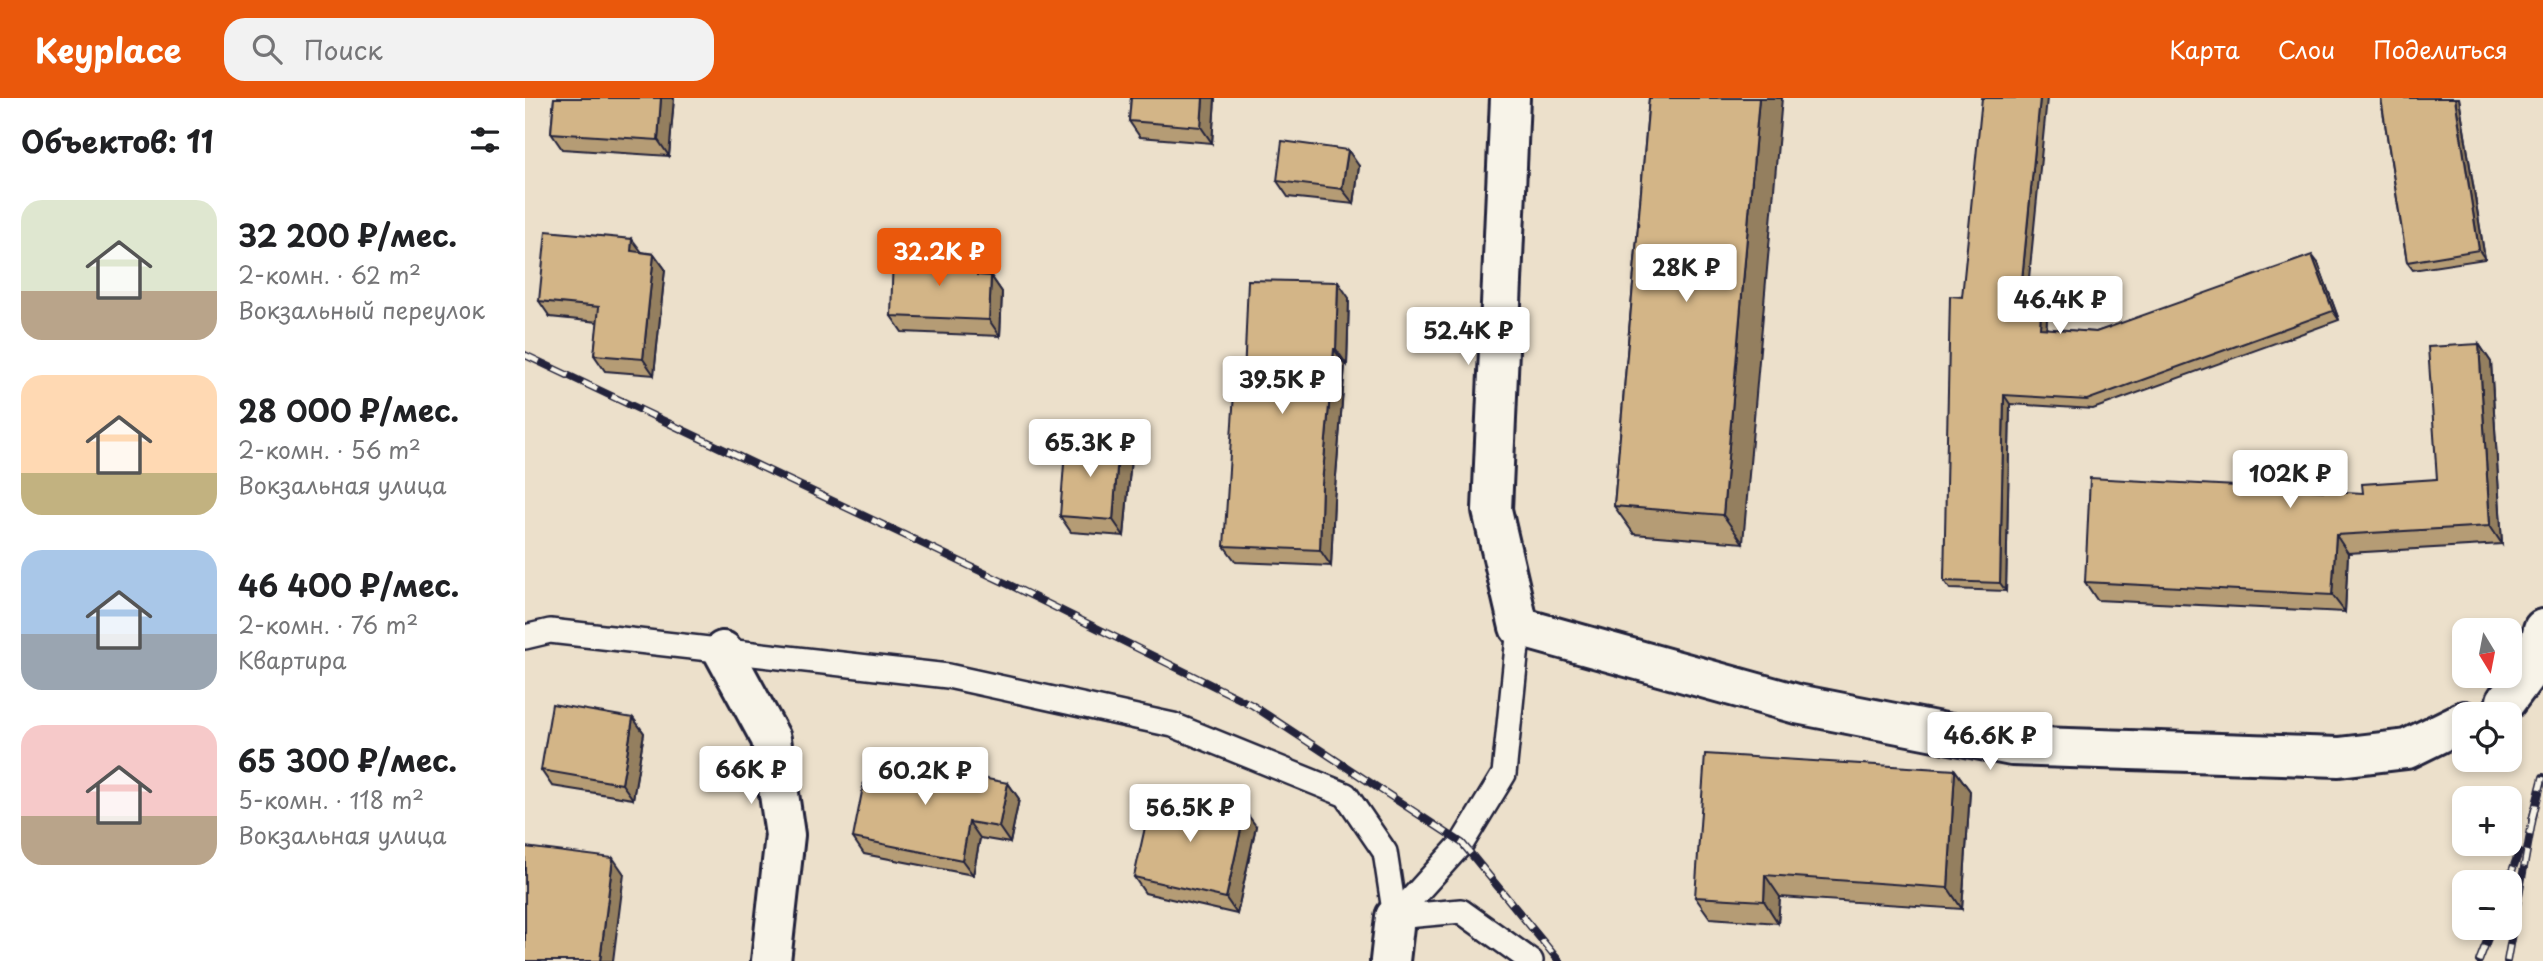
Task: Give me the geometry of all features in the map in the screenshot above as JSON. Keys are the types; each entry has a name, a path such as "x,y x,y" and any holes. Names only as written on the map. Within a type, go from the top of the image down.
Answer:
{"street":[{"path":"1510,98 1492,510 1518,627 1797,704 2012,746 2339,757 2407,749 2452,727"},
{"path":"2510,702 2536,661 2543,629"},
{"path":"723,651 771,739 785,835 771,961"},
{"path":"1390,961 1395,918"}],"lane":[{"path":"1395,918 1462,843 1504,774 1518,627"},
{"path":"525,637 550,631 948,676 1173,725 1346,795 1385,852 1395,918"},
{"path":"1395,918 1461,911 1531,961"}],"building":[{"path":"554,98 661,98 658,140 551,133"},
{"path":"1131,98 1203,98 1201,127 1129,121"},
{"path":"1649,98 1759,98 1723,515 1614,506"},
{"path":"1982,98 2040,98 2021,290 2042,291 2040,328 2096,332 2312,255 2333,311 2087,400 2004,395 2000,583 1944,581 1950,296 1962,297"},
{"path":"2381,98 2455,98 2479,250 2407,262"},
{"path":"1282,141 1348,150 1342,189 1277,181"},
{"path":"546,231 632,239 631,251 654,254 643,359 594,355 599,307 539,301"},
{"path":"893,255 977,258 977,275 991,276 989,320 891,316"},
{"path":"1248,280 1338,282 1336,349 1322,484 1320,550 1224,546 1235,378 1244,378"},
{"path":"2479,344 2490,526 2336,535 2332,595 2085,582 2090,478 2363,493 2362,484 2437,479 2428,347"},
{"path":"1066,438 1119,442 1113,520 1060,516"},
{"path":"552,704 633,718 622,784 541,770"},
{"path":"1705,754 1955,770 1948,888 1765,875 1764,901 1695,897"},
{"path":"869,756 1008,783 999,827 969,822 962,860 853,838"},
{"path":"1153,791 1245,811 1226,898 1134,877"},
{"path":"525,847 613,858 600,961 525,961"}],"railway":[{"path":"525,355 1016,588 1252,705 1462,843 1559,961"},
{"path":"2532,820 2543,777"},
{"path":"2507,961 2534,812"},
{"path":"2512,870 2518,856"},
{"path":"2479,961 2487,940"}]}
